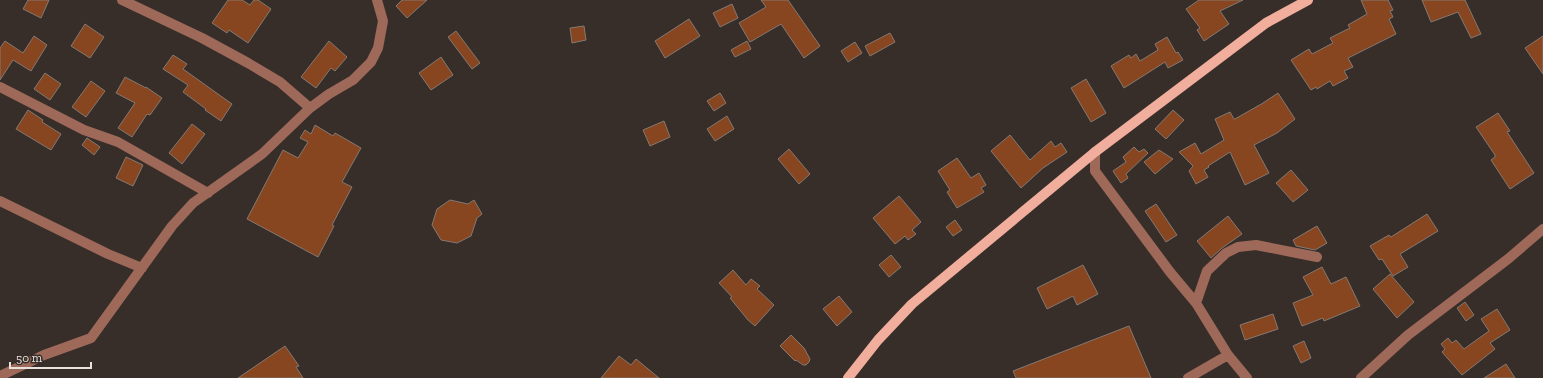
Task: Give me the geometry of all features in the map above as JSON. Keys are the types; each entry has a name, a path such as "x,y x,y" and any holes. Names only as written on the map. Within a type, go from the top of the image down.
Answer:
{"main road":[{"path":"848,378 878,340 912,304 1095,152 1266,23 1308,0"}],"street":[{"path":"122,0 202,38 248,63 280,82 310,108"},
{"path":"0,376 44,355 91,338 172,226 193,203 262,154 310,108 329,94 353,80 371,62 378,48 383,21 377,0"},
{"path":"0,87 84,130 118,142 208,193"},
{"path":"1095,152 1095,171 1170,272 1196,303 1228,355 1247,378"},
{"path":"0,201 108,254 142,268"},
{"path":"1361,378 1408,336 1508,259 1543,229"},
{"path":"1196,303 1207,271 1226,253 1238,247 1256,245 1318,257"},
{"path":"1188,378 1228,355"}],"building":[{"path":"28,0 49,0 41,18 23,9"},
{"path":"228,0 242,0 250,5 254,0 258,0 271,9 248,43 229,30 227,33 212,23"},
{"path":"402,0 427,0 407,18 396,6"},
{"path":"761,0 788,0 820,46 804,58 781,24 750,42 739,23 766,7"},
{"path":"1199,0 1243,0 1220,11 1229,24 1204,41 1197,30 1200,28 1186,9"},
{"path":"1361,0 1388,0 1393,10 1390,11 1393,17 1389,19 1396,34 1348,58 1353,67 1344,71 1348,78 1333,86 1330,81 1317,89 1316,87 1311,90 1291,60 1309,49 1312,54 1333,43 1330,38 1350,28 1348,25 1367,14"},
{"path":"1422,0 1465,0 1481,34 1471,38 1458,12 1431,22"},
{"path":"732,4 738,18 720,27 713,13"},
{"path":"689,19 700,36 665,58 655,41"},
{"path":"85,24 104,37 90,58 71,46"},
{"path":"584,26 586,40 572,43 570,28"},
{"path":"456,31 480,63 472,69 448,37"},
{"path":"890,33 895,42 870,56 865,46"},
{"path":"34,36 47,45 31,71 13,60 0,80 0,48 5,41 23,53"},
{"path":"1543,36 1543,74 1525,48"},
{"path":"1167,37 1176,53 1178,52 1183,60 1168,68 1165,62 1124,88 1111,66 1129,55 1131,58 1136,54 1140,61 1158,50 1155,44"},
{"path":"329,41 347,57 335,71 331,68 316,88 301,77"},
{"path":"747,41 751,49 735,57 731,50"},
{"path":"855,42 862,53 848,62 841,51"},
{"path":"173,55 187,64 183,69 232,104 221,121 183,92 188,85 163,69"},
{"path":"441,57 453,75 431,90 419,73"},
{"path":"45,73 61,84 50,100 34,89"},
{"path":"125,77 146,87 162,98 150,115 147,114 132,137 118,128 135,103 116,93"},
{"path":"1086,79 1106,113 1091,122 1071,88"},
{"path":"91,81 105,91 86,117 72,107"},
{"path":"720,93 726,103 714,111 707,101"},
{"path":"1278,93 1295,119 1277,133 1254,145 1269,173 1245,185 1230,152 1208,166 1209,167 1204,170 1208,177 1196,184 1189,171 1193,166 1179,152 1195,143 1201,154 1224,140 1215,119 1230,112 1235,119"},
{"path":"28,110 43,120 42,122 61,134 51,150 16,129"},
{"path":"1173,110 1184,120 1166,139 1155,129"},
{"path":"1498,113 1510,131 1507,132 1534,173 1510,189 1491,160 1495,157 1495,155 1476,127"},
{"path":"727,116 734,129 715,141 707,129"},
{"path":"664,121 670,137 650,146 643,130"},
{"path":"192,124 205,134 182,164 169,153"},
{"path":"315,125 333,136 335,133 361,148 342,182 352,187 332,225 334,226 318,257 247,219 283,150 298,158 308,142 300,138 305,130 311,134"},
{"path":"1010,135 1030,160 1051,141 1055,147 1061,143 1067,152 1043,168 1021,188 991,151"},
{"path":"87,138 100,147 94,155 82,145"},
{"path":"1134,147 1139,152 1144,149 1148,153 1126,174 1128,178 1121,183 1113,171 1126,162 1123,157"},
{"path":"789,149 810,174 799,184 778,159"},
{"path":"1159,150 1173,159 1155,174 1144,162"},
{"path":"126,157 143,165 133,186 116,178"},
{"path":"957,158 971,178 979,173 986,185 981,188 984,192 957,208 947,192 950,190 938,171"},
{"path":"1291,170 1308,190 1293,202 1276,183"},
{"path":"899,196 921,222 912,230 916,234 908,240 905,236 895,244 873,218"},
{"path":"450,200 468,204 474,200 482,214 477,218 471,236 457,243 441,240 432,225 437,209"},
{"path":"1156,204 1177,235 1166,242 1145,211"},
{"path":"1427,214 1438,231 1400,254 1408,267 1393,276 1382,259 1379,260 1370,246 1389,235 1391,237"},
{"path":"1228,216 1242,234 1211,258 1197,241"},
{"path":"955,220 962,230 953,236 946,227"},
{"path":"1317,226 1327,243 1315,250 1296,246 1293,240"},
{"path":"891,255 901,267 889,277 879,265"},
{"path":"1083,265 1098,294 1077,305 1073,296 1047,309 1037,288"},
{"path":"1322,267 1331,284 1346,277 1360,306 1324,321 1323,318 1302,326 1293,303 1313,295 1303,277"},
{"path":"733,270 746,285 751,279 760,286 757,289 774,305 755,326 748,320 730,298 732,297 719,283"},
{"path":"1390,274 1414,302 1397,318 1373,289"},
{"path":"839,296 852,312 837,326 823,309"},
{"path":"1465,302 1474,315 1466,321 1457,308"},
{"path":"1497,309 1510,330 1490,343 1495,349 1462,375 1442,352 1445,349 1441,344 1448,338 1452,343 1456,340 1464,349 1489,331 1481,319"},
{"path":"1273,314 1278,329 1245,340 1240,325"},
{"path":"1129,326 1151,378 1016,378 1013,371"},
{"path":"791,335 804,348 810,359 806,365 803,365 796,360 795,361 780,346"},
{"path":"1304,341 1311,358 1301,363 1293,346"},
{"path":"285,346 299,366 296,367 303,378 238,378"},
{"path":"619,356 631,365 636,359 659,378 601,378"},
{"path":"1506,364 1515,378 1484,378"}]}
